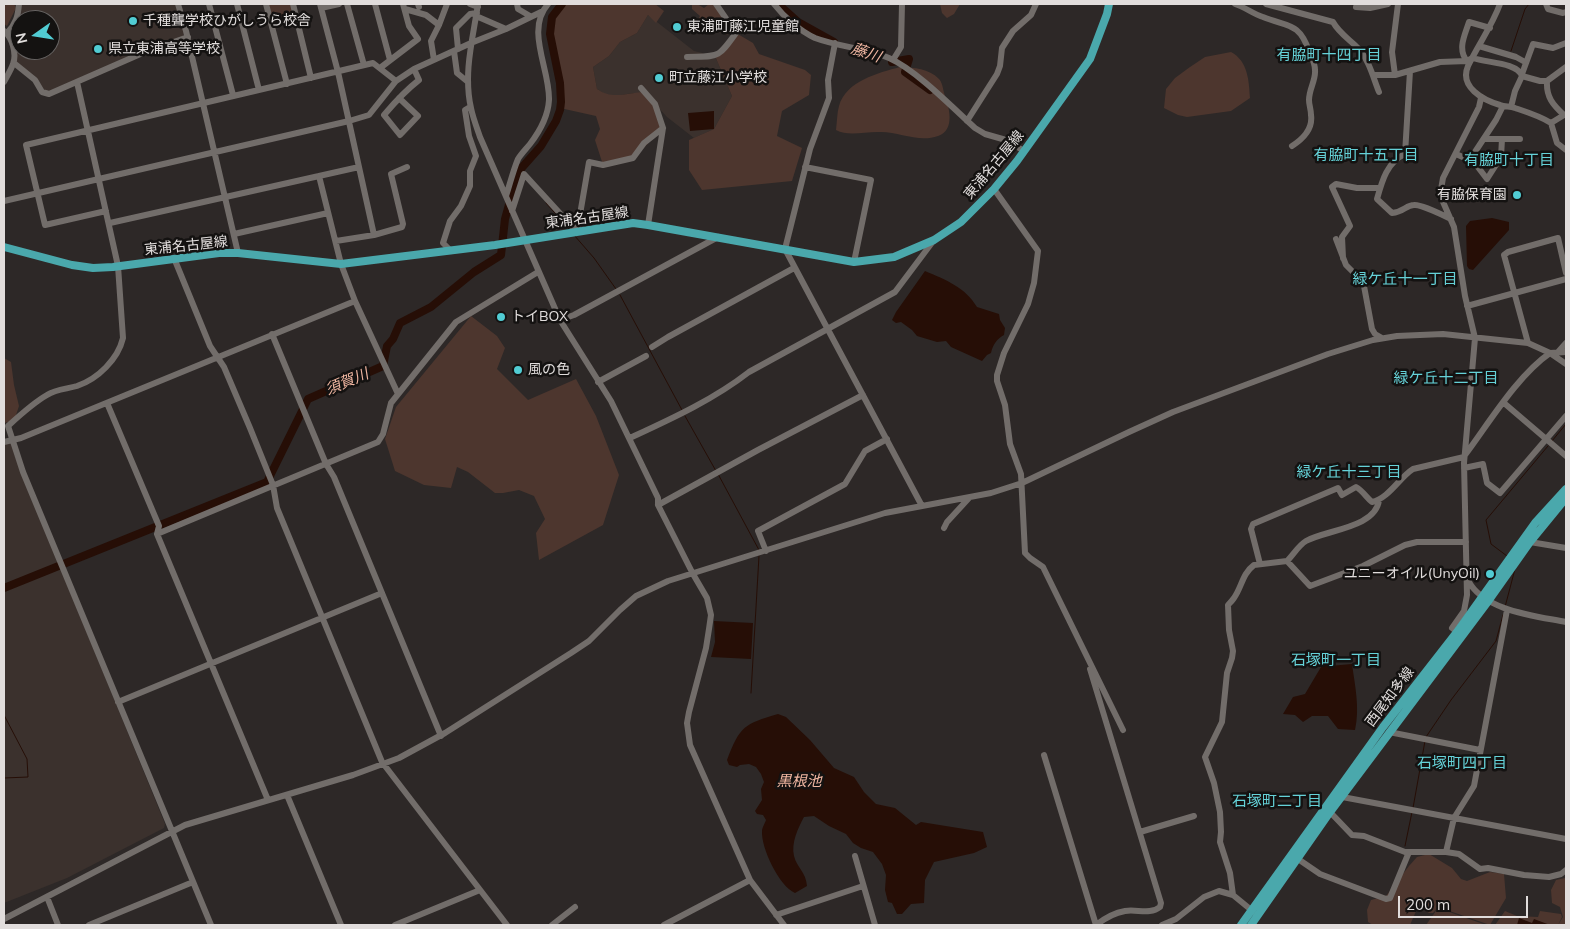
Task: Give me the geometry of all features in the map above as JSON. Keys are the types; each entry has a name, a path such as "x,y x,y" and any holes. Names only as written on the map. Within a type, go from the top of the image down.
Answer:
{"main road":[{"name":"東浦名古屋線","path":"4,247 72,265 93,268 199,254 238,253 341,264 495,245 633,223 854,262 894,257 934,240 961,222 994,189 1090,59 1108,14 1109,4"},
{"name":"西尾知多線","path":"1241,925 1255,913 1298,859 1330,812 1337,796 1389,732 1513,560 1535,523 1566,488"},
{"name":"西尾知多線","path":"1513,560 1566,498"},
{"name":"西尾知多線","path":"1251,925 1255,913 1337,796 1382,727 1486,598"}],"street":[{"path":"4,82 14,63 12,41 5,32 14,26 18,17 19,4"},
{"path":"178,4 188,37 238,253"},
{"path":"209,4 233,95"},
{"path":"237,4 259,90"},
{"path":"266,4 286,84"},
{"path":"293,4 311,78"},
{"path":"339,4 320,6 338,72 374,235"},
{"path":"347,4 364,65"},
{"path":"375,4 390,60"},
{"path":"434,60 431,41 447,4"},
{"path":"470,4 506,29"},
{"path":"516,4 518,9 530,16"},
{"path":"4,201 37,195 369,115 396,82 414,69 506,29 541,12 548,4"},
{"path":"687,57 715,56 721,53 736,32 716,4"},
{"path":"774,4 796,26 816,38 893,60 912,73 967,121 985,134 1006,140 1024,150"},
{"path":"893,60 901,47 902,4"},
{"path":"967,121 997,74 1002,48 1013,31 1031,15 1036,4"},
{"path":"1235,4 1265,18 1285,23 1300,32 1305,40 1316,71 1309,96 1310,124 1305,136 1292,146"},
{"path":"1266,4 1333,22 1339,32 1357,47 1363,55 1373,75 1378,92"},
{"path":"1356,7 1370,8 1388,4"},
{"path":"1395,75 1392,52 1397,4"},
{"path":"1500,4 1490,28 1470,60 1465,79 1481,98 1538,115 1551,123 1557,143 1566,150"},
{"path":"1546,4 1548,9 1566,12"},
{"path":"380,68 418,40 410,26 404,6"},
{"path":"404,6 426,15 439,25"},
{"path":"477,10 471,43 468,82 470,107 480,137 560,320 611,402 658,498 658,505 707,598 711,615 706,648 688,712 688,736 692,751 750,880 784,925"},
{"path":"468,82 457,73 456,28 470,14 477,10"},
{"path":"506,196 519,158 535,138 549,110 547,81 538,31 541,12"},
{"path":"1490,28 1469,22 1462,45 1464,58 1508,65 1522,75 1540,81 1547,81 1566,67"},
{"path":"14,63 35,80 42,92 49,94 145,52 188,37"},
{"path":"835,43 828,80 829,98 812,141 785,249 922,506"},
{"path":"1511,107 1515,91 1525,68 1525,62 1533,44 1553,48 1566,43"},
{"path":"1479,46 1516,57 1525,62"},
{"path":"1373,75 1395,75 1440,62 1470,60"},
{"path":"106,211 45,225 26,144 373,63 396,82"},
{"path":"399,98 418,116 400,134 384,115 399,98 419,80 414,69"},
{"path":"1410,71 1405,154 1392,162 1377,199 1390,212 1401,212 1409,206 1416,204 1452,219"},
{"path":"1547,81 1548,95 1552,103 1564,115 1551,123"},
{"path":"77,82 118,266 123,338 120,350 114,359 100,372 78,386 46,395 8,426 23,472 211,925"},
{"path":"641,88 655,104 663,128 648,225"},
{"path":"1457,632 1452,628 1464,611 1467,595 1464,468 1475,338 1467,306 1452,219 1441,199 1439,191 1443,178 1479,107 1481,98"},
{"path":"1471,158 1503,106"},
{"path":"451,250 443,243 450,221 461,206 470,186 470,171 476,156 469,136 465,115 465,110 470,107"},
{"path":"574,232 589,162 603,166 633,158 644,143 663,128"},
{"path":"1484,138 1520,139"},
{"path":"1471,158 1487,180 1501,157 1502,139"},
{"path":"1456,154 1467,159 1471,158"},
{"path":"110,224 359,166"},
{"path":"336,241 374,235 402,227 403,224 391,174 407,167"},
{"path":"805,167 871,180 854,262"},
{"path":"512,211 524,174 574,232"},
{"path":"319,176 341,264 355,301 398,394"},
{"path":"1343,258 1342,237 1350,226 1332,187 1336,184 1357,188 1380,188"},
{"path":"994,189 1038,251 1034,283 1028,304 1004,353 997,375 997,381 1005,405 1010,444 1021,474 1025,552 1042,567 1123,730"},
{"path":"234,234 328,213"},
{"path":"560,320 574,315 718,237"},
{"path":"1528,343 1504,255 1508,252 1558,238 1566,273"},
{"path":"1336,239 1346,265 1361,280 1364,286 1372,329 1375,334 1382,338"},
{"path":"630,438 683,412 732,385 749,372 895,292 934,240"},
{"path":"174,258 210,346 224,367 273,485 277,508 384,764 507,925"},
{"path":"652,347 668,336 794,268"},
{"path":"157,534 378,442 383,434 391,403 456,322 538,272"},
{"path":"1467,306 1566,279"},
{"path":"4,442 21,438 355,301"},
{"path":"272,334 326,464 334,476 441,736"},
{"path":"4,919 172,831 198,821 384,764 423,747 589,641 636,596 668,581 885,513 991,493 1022,483 1173,412 1350,346 1382,338 1420,334 1443,334 1528,343 1550,353 1566,364"},
{"path":"1558,352 1566,343"},
{"path":"1260,564 1251,529 1253,524 1338,488 1342,494 1356,487 1362,490 1365,497 1372,502 1379,500 1407,473 1414,469 1465,456 1527,374 1550,353 1566,352"},
{"path":"598,382 646,356"},
{"path":"658,505 863,396"},
{"path":"107,403 158,526 157,534 268,800"},
{"path":"1504,403 1566,456"},
{"path":"1464,468 1483,464 1487,483 1500,493 1549,441 1566,416"},
{"path":"4,423 14,421"},
{"path":"762,553 758,531 845,484 865,451 887,439"},
{"path":"944,528 947,522 970,497"},
{"path":"1230,894 1230,873 1220,842 1222,832 1220,812 1214,783 1205,757 1222,722 1227,673 1232,658 1233,651 1229,630 1228,605 1234,599 1246,571 1254,565 1287,561 1305,541 1358,522 1375,512 1379,500"},
{"path":"1287,561 1310,586 1363,566 1405,545 1417,542 1466,542"},
{"path":"1530,542 1566,548"},
{"path":"1467,576 1472,587 1486,598 1507,610 1566,622"},
{"path":"118,702 382,593"},
{"path":"1446,852 1454,818 1474,786 1507,610"},
{"path":"1044,755 1096,925 1114,914 1127,911 1156,910 1160,907 1161,903 1090,672 1090,663"},
{"path":"1389,732 1480,750"},
{"path":"287,794 341,925"},
{"path":"1337,796 1566,839"},
{"path":"1330,812 1352,836 1364,836 1405,852 1446,852 1459,854 1480,869 1488,868 1524,875 1549,877 1562,874 1566,870"},
{"path":"1140,832 1194,816"},
{"path":"1298,859 1320,874 1386,899 1390,898 1409,852"},
{"path":"855,856 875,925"},
{"path":"664,925 750,880"},
{"path":"89,925 193,882"},
{"path":"776,914 863,886"},
{"path":"395,925 480,890"},
{"path":"1162,925 1176,919 1204,897 1219,891 1230,894 1255,913"},
{"path":"46,897 58,925"},
{"path":"552,925 575,907"}],"shaded area":[{"path":"4,4 14,4 16,8 15,10 10,10 10,20 7,26 4,24"},
{"name":"県立東浦高等学校","path":"19,4 176,4 184,32 183,37 57,91 42,92 35,80 14,63 13,60 60,60 60,10 18,10"},
{"path":"266,4 293,4 296,14 270,19"},
{"path":"562,4 655,4 664,11 656,23 648,15 637,33 620,42 609,56 593,67 597,89 614,95 644,92 655,104 663,128 634,158 603,165 595,140 600,129 596,116 560,108 560,90 551,43 553,14"},
{"path":"692,4 697,4 704,8 709,4 713,4 731,29 727,35 720,32 712,34 697,21 700,16 692,9"},
{"path":"940,4 960,4 954,14 947,18 942,13"},
{"name":"町立藤江小学校","path":"648,15 694,51 715,56 732,96 714,129 694,138 667,117 655,104 633,93 616,96 606,95 597,89 593,67 609,56 620,42 637,33"},
{"name":"県立東浦高等学校","path":"10,30 10,46 7,33"},
{"path":"736,33 753,43 759,54 805,70 811,75 809,95 782,111 777,136 802,148 792,181 702,190 689,170 689,140 714,129 732,96 715,56"},
{"path":"1231,52 1237,56 1244,66 1248,78 1250,98 1231,111 1187,117 1164,108 1166,89 1175,78 1205,57"},
{"path":"900,67 926,71 935,75 940,80 950,117 944,133 931,138 917,138 888,132 846,133 836,130 839,106 848,90 873,75"},
{"path":"471,316 497,336 505,348 497,369 528,400 576,379 596,416 619,475 603,525 539,560 536,533 545,519 534,496 519,490 495,493 468,472 457,467 451,488 424,485 395,471 385,439 396,407"},
{"path":"4,358 11,362 19,406 14,421 4,423"},
{"path":"13,440 14,454 165,824 164,828 67,878 4,903 4,444"},
{"path":"1429,854 1452,868 1461,879 1467,881 1490,872 1504,874 1506,898 1490,925 1438,907 1433,913 1429,913 1426,911 1427,904 1420,902 1410,925 1373,925 1368,922 1367,910 1371,900 1386,896 1417,857"},
{"path":"1565,878 1566,925 1558,925 1563,917 1560,907 1552,903 1551,890 1556,880"},
{"path":"1438,908 1486,925 1426,925"},
{"path":"1505,911 1517,916 1538,917 1540,911 1561,914 1562,917 1558,925 1495,925"}],"water":[{"path":"714,111 714,129 690,131 688,113"},
{"path":"1492,218 1509,222 1509,230 1473,270 1469,269 1467,266 1466,226 1470,221"},
{"path":"925,271 961,289 977,307 999,314 1005,328 1004,335 997,340 991,353 982,361 951,347 946,341 937,342 917,336 901,322 896,323 892,320"},
{"path":"714,621 753,623 751,659 711,657 715,642"},
{"path":"1325,663 1329,666 1352,664 1357,705 1355,730 1338,729 1328,716 1312,716 1303,722 1295,715 1283,714 1293,697 1305,694"},
{"name":"黒根池","path":"778,714 786,717 810,740 834,768 854,777 864,792 876,804 895,808 916,825 921,822 983,832 987,847 974,853 934,862 925,880 924,903 911,904 902,914 897,914 892,903 888,902 885,890 886,875 882,864 873,852 861,848 853,843 846,834 814,816 804,817 799,826 793,851 807,886 795,893 777,875 764,847 762,831 766,820 763,815 757,814 755,811 762,800 761,789 764,782 761,774 756,767 749,764 737,767 729,765 727,760 736,740 745,728 750,724"},
{"path":"1519,918 1532,923 1534,919 1550,925 1517,925"}],"waterway":[{"name":"須賀川","path":"4,588 267,482 308,399 383,366 387,346 393,339 400,323 431,307 474,272 501,255 505,219 518,172 541,146 556,121 560,110 560,83 550,34 552,17 562,4"},
{"name":"藤川","path":"778,4 798,22 834,42"},
{"path":"1511,51 1525,9 1529,4"},
{"name":"藤川","path":"892,62 909,59 905,72 930,90"},
{"name":"須賀川","path":"522,167 524,171"},
{"path":"546,203 570,230"},
{"path":"574,235 594,258 616,289"},
{"path":"620,295 682,410"},
{"path":"685,416 716,471"},
{"path":"1552,441 1566,424"},
{"path":"1507,556 1491,544 1486,520 1548,446"},
{"path":"718,474 759,550"},
{"path":"751,693 759,556"},
{"path":"1505,607 1515,569"},
{"path":"1426,737 1451,700 1496,641 1503,615"},
{"path":"4,715 27,759 28,777 4,778"},
{"path":"1413,808 1425,741"},
{"path":"1405,846 1412,812"}],"place":[{"name":"千種聾学校ひがしうら校舎","path":"133,21"},
{"name":"東浦町藤江児童館","path":"677,27"},
{"name":"県立東浦高等学校","path":"98,49"},
{"name":"町立藤江小学校","path":"659,78"},
{"name":"有脇保育園","path":"1517,195"},
{"name":"トイBOX","path":"501,317"},
{"name":"風の色","path":"518,370"},
{"name":"ユニーオイル(UnyOil)","path":"1490,574"}],"district":[{"name":"有脇町十四丁目","path":"1329,55"},
{"name":"有脇町十五丁目","path":"1366,155"},
{"name":"有脇町十丁目","path":"1509,160"},
{"name":"緑ケ丘十一丁目","path":"1405,279"},
{"name":"緑ケ丘十二丁目","path":"1446,378"},
{"name":"緑ケ丘十三丁目","path":"1349,472"},
{"name":"石塚町一丁目","path":"1336,660"},
{"name":"石塚町四丁目","path":"1462,763"},
{"name":"石塚町二丁目","path":"1277,801"}]}
